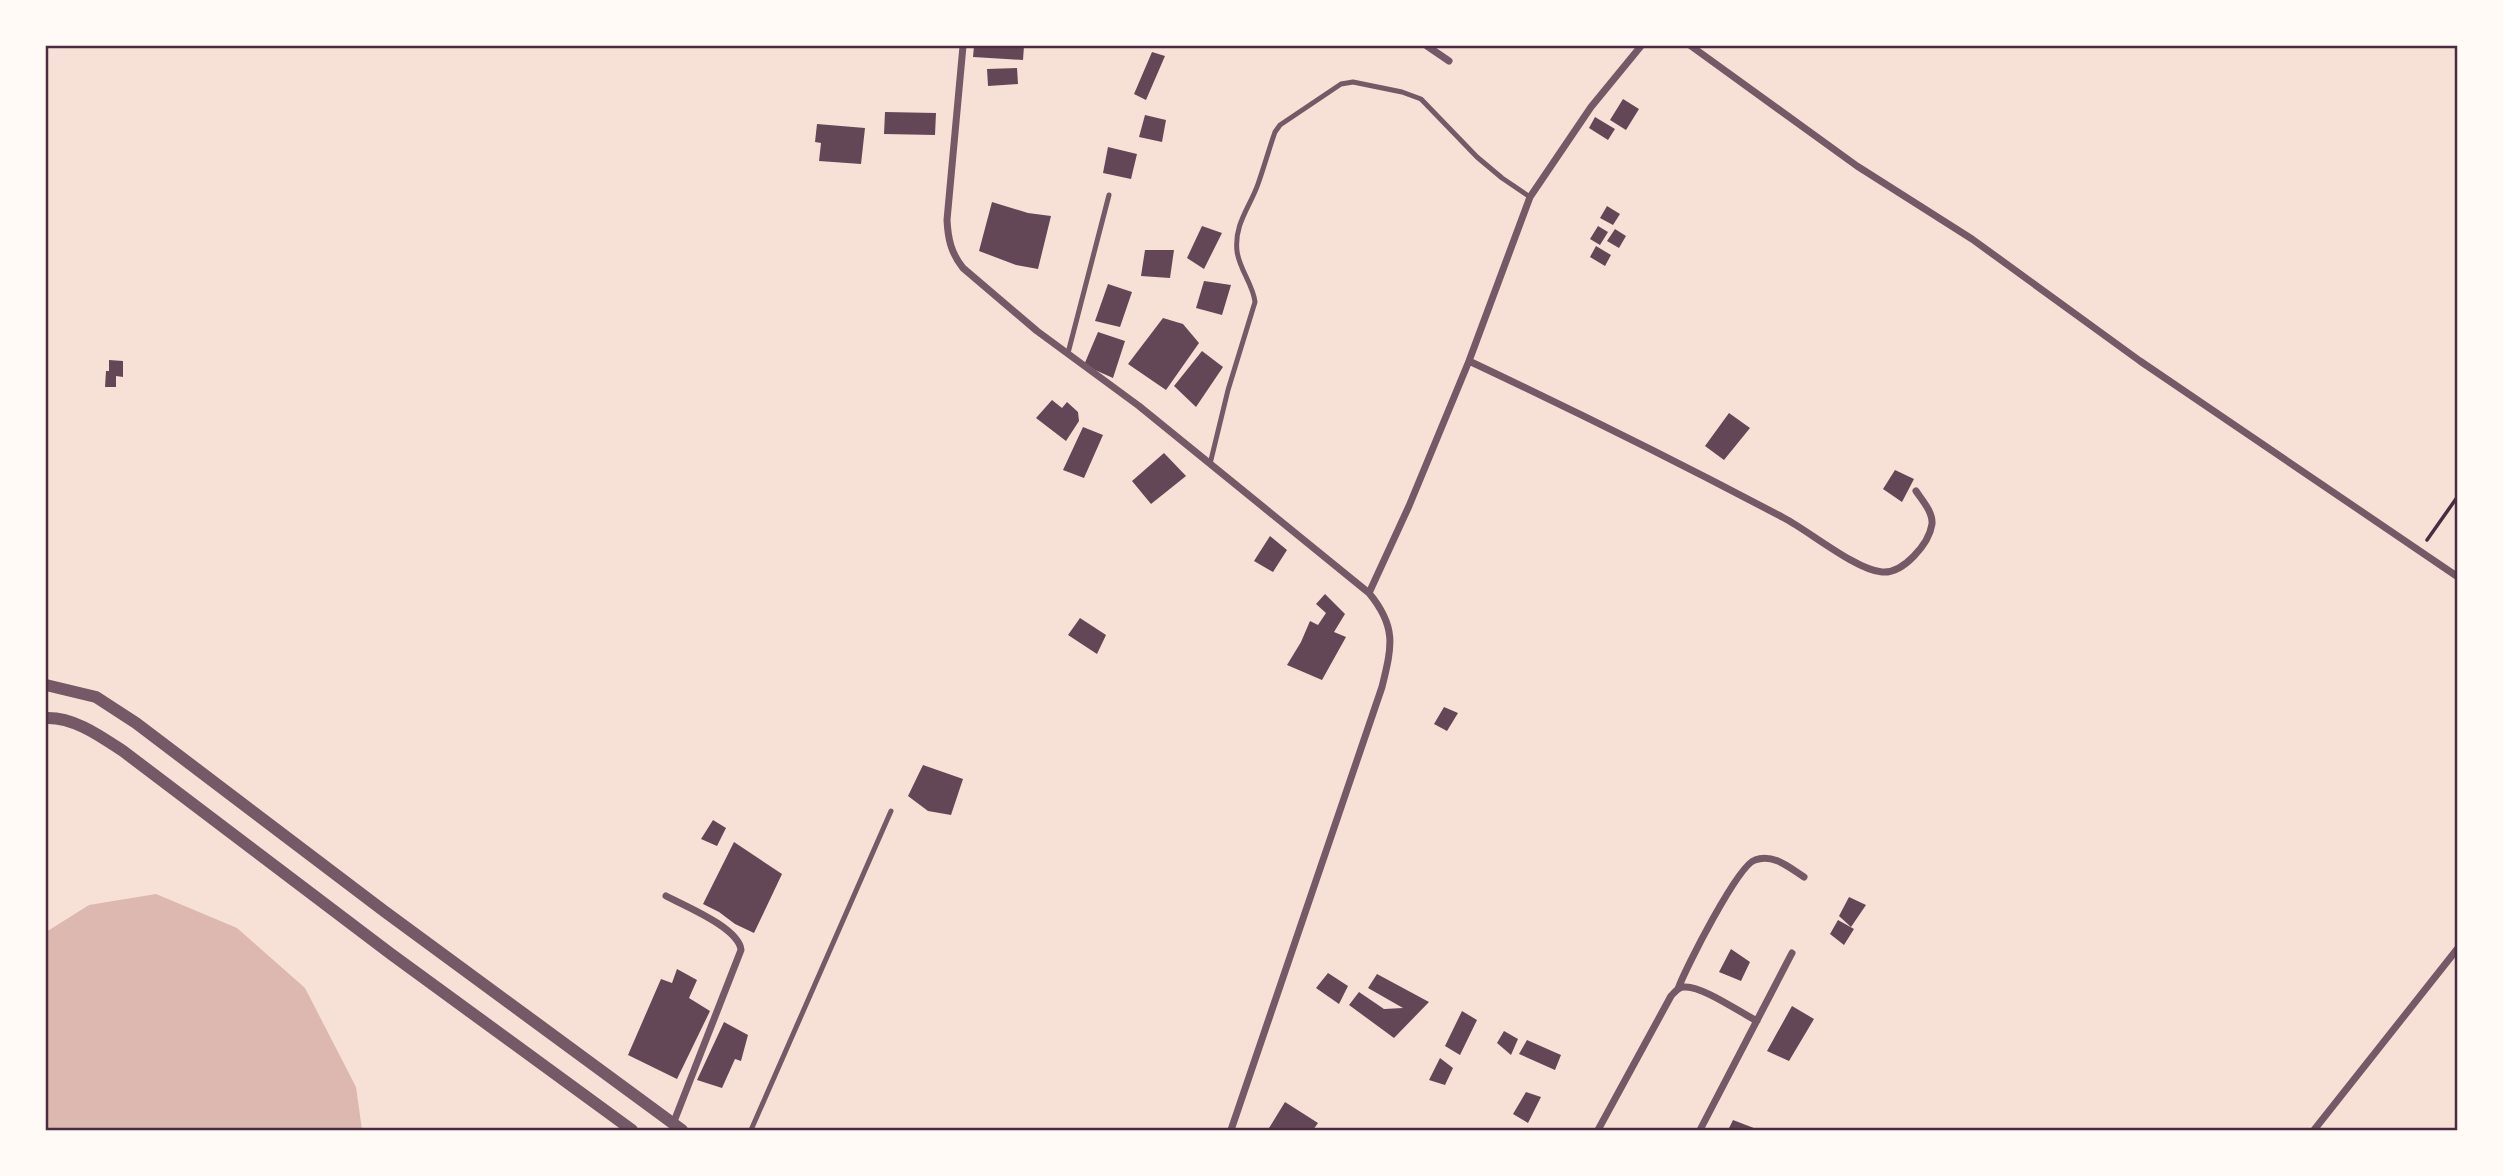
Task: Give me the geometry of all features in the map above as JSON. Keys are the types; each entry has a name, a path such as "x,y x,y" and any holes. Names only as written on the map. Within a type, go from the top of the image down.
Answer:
{"street":[{"path":"964,46 947,220 950,246 955,258 963,268 1037,331 1210,464 1369,593 1388,621 1390,656 1382,687 1231,1130"},
{"path":"1427,46 1449,61"},
{"path":"1369,593 1409,506 1469,360 1530,197 1591,107 1641,46"},
{"path":"1691,46 1857,166 1972,239 2140,361 2458,577"},
{"path":"1469,360 1617,431 1788,520 1857,562 1880,572 1892,571 1908,564 1926,539 1932,525 1931,516 1916,491"},
{"path":"46,685 96,697 136,723 384,911 678,1127 741,950 737,937 666,896"},
{"path":"46,718 83,727 123,751 391,954 632,1130"},
{"path":"1598,1130 1671,996 1678,989 1689,963 1748,863 1763,858 1773,860 1804,877"},
{"path":"2315,1130 2458,947"},
{"path":"1700,1130 1793,953"},
{"path":"1678,989 1692,988 1702,992 1757,1021"}],"lane":[{"path":"1210,464 1228,390 1255,302 1237,252 1242,214 1258,186 1275,132 1280,125 1341,84 1353,82 1402,92 1421,99 1478,157 1530,197"},
{"path":"1068,353 1109,195"},
{"path":"751,1130 891,811"}],"path":[{"path":"2420,551 2458,496"}],"shaded area":[{"path":"156,894 237,928 305,988 356,1087 362,1130 46,1130 46,932 89,905"}],"building":[{"path":"974,46 1024,46 1023,60 973,57"},
{"path":"1152,52 1165,56 1146,100 1134,94"},
{"path":"1017,68 1018,84 988,86 987,69"},
{"path":"1623,99 1639,109 1626,130 1610,120"},
{"path":"885,112 936,113 935,135 884,134"},
{"path":"1145,115 1166,120 1162,142 1139,137"},
{"path":"1595,117 1615,129 1608,140 1589,128"},
{"path":"817,124 865,128 861,164 819,161 821,143 815,142"},
{"path":"1108,147 1137,154 1131,179 1103,173"},
{"path":"992,202 1028,213 1051,216 1038,269 1016,265 979,251"},
{"path":"1607,206 1620,214 1613,225 1600,218"},
{"path":"1202,226 1222,233 1204,269 1187,258"},
{"path":"1598,226 1608,232 1600,245 1590,239"},
{"path":"1615,229 1626,236 1619,248 1607,241"},
{"path":"1596,246 1611,255 1605,266 1590,257"},
{"path":"1145,250 1174,250 1170,278 1141,276"},
{"path":"1204,281 1231,285 1222,315 1196,308"},
{"path":"1108,284 1132,292 1120,327 1095,321"},
{"path":"1163,318 1183,324 1199,343 1166,390 1128,364"},
{"path":"1098,332 1125,341 1113,378 1084,365"},
{"path":"1202,351 1223,367 1196,407 1174,386"},
{"path":"109,360 123,361 123,377 116,376 116,387 105,387"},
{"path":"1052,400 1062,408 1067,402 1078,412 1079,421 1066,441 1036,418"},
{"path":"1729,413 1750,428 1724,460 1705,446"},
{"path":"1083,427 1103,435 1084,478 1063,470"},
{"path":"1164,453 1186,476 1151,504 1132,481"},
{"path":"1895,470 1914,479 1902,502 1883,489"},
{"path":"1270,536 1287,550 1273,572 1254,561"},
{"path":"1325,594 1345,614 1334,632 1346,637 1322,680 1287,665 1310,621 1318,625 1326,613 1316,604"},
{"path":"1080,618 1106,635 1097,654 1068,635"},
{"path":"1444,707 1458,713 1447,731 1434,724"},
{"path":"923,765 963,779 951,815 928,811 908,796"},
{"path":"713,820 726,828 717,846 701,839"},
{"path":"734,842 782,874 754,933 703,904"},
{"path":"1849,897 1866,905 1851,927 1839,916"},
{"path":"1838,920 1854,929 1844,945 1830,934"},
{"path":"1731,949 1750,962 1741,981 1719,972"},
{"path":"677,969 697,980 689,998 710,1011 677,1079 628,1055 661,979 672,983"},
{"path":"1328,973 1348,986 1339,1004 1316,988"},
{"path":"1377,974 1429,1002 1394,1038 1349,1005 1359,992 1384,1009 1403,1008 1368,988"},
{"path":"1792,1006 1814,1019 1789,1061 1767,1051"},
{"path":"1462,1011 1477,1020 1460,1055 1445,1046"},
{"path":"724,1022 748,1035 741,1061 735,1059 722,1088 697,1080"},
{"path":"1504,1031 1518,1039 1511,1055 1497,1043"},
{"path":"1527,1040 1561,1055 1555,1070 1519,1054"},
{"path":"1440,1058 1453,1068 1445,1085 1429,1080"},
{"path":"1526,1092 1541,1097 1528,1123 1513,1114"},
{"path":"1285,1102 1318,1123 1313,1130 1269,1128"},
{"path":"1733,1120 1759,1130 1728,1130"}]}
